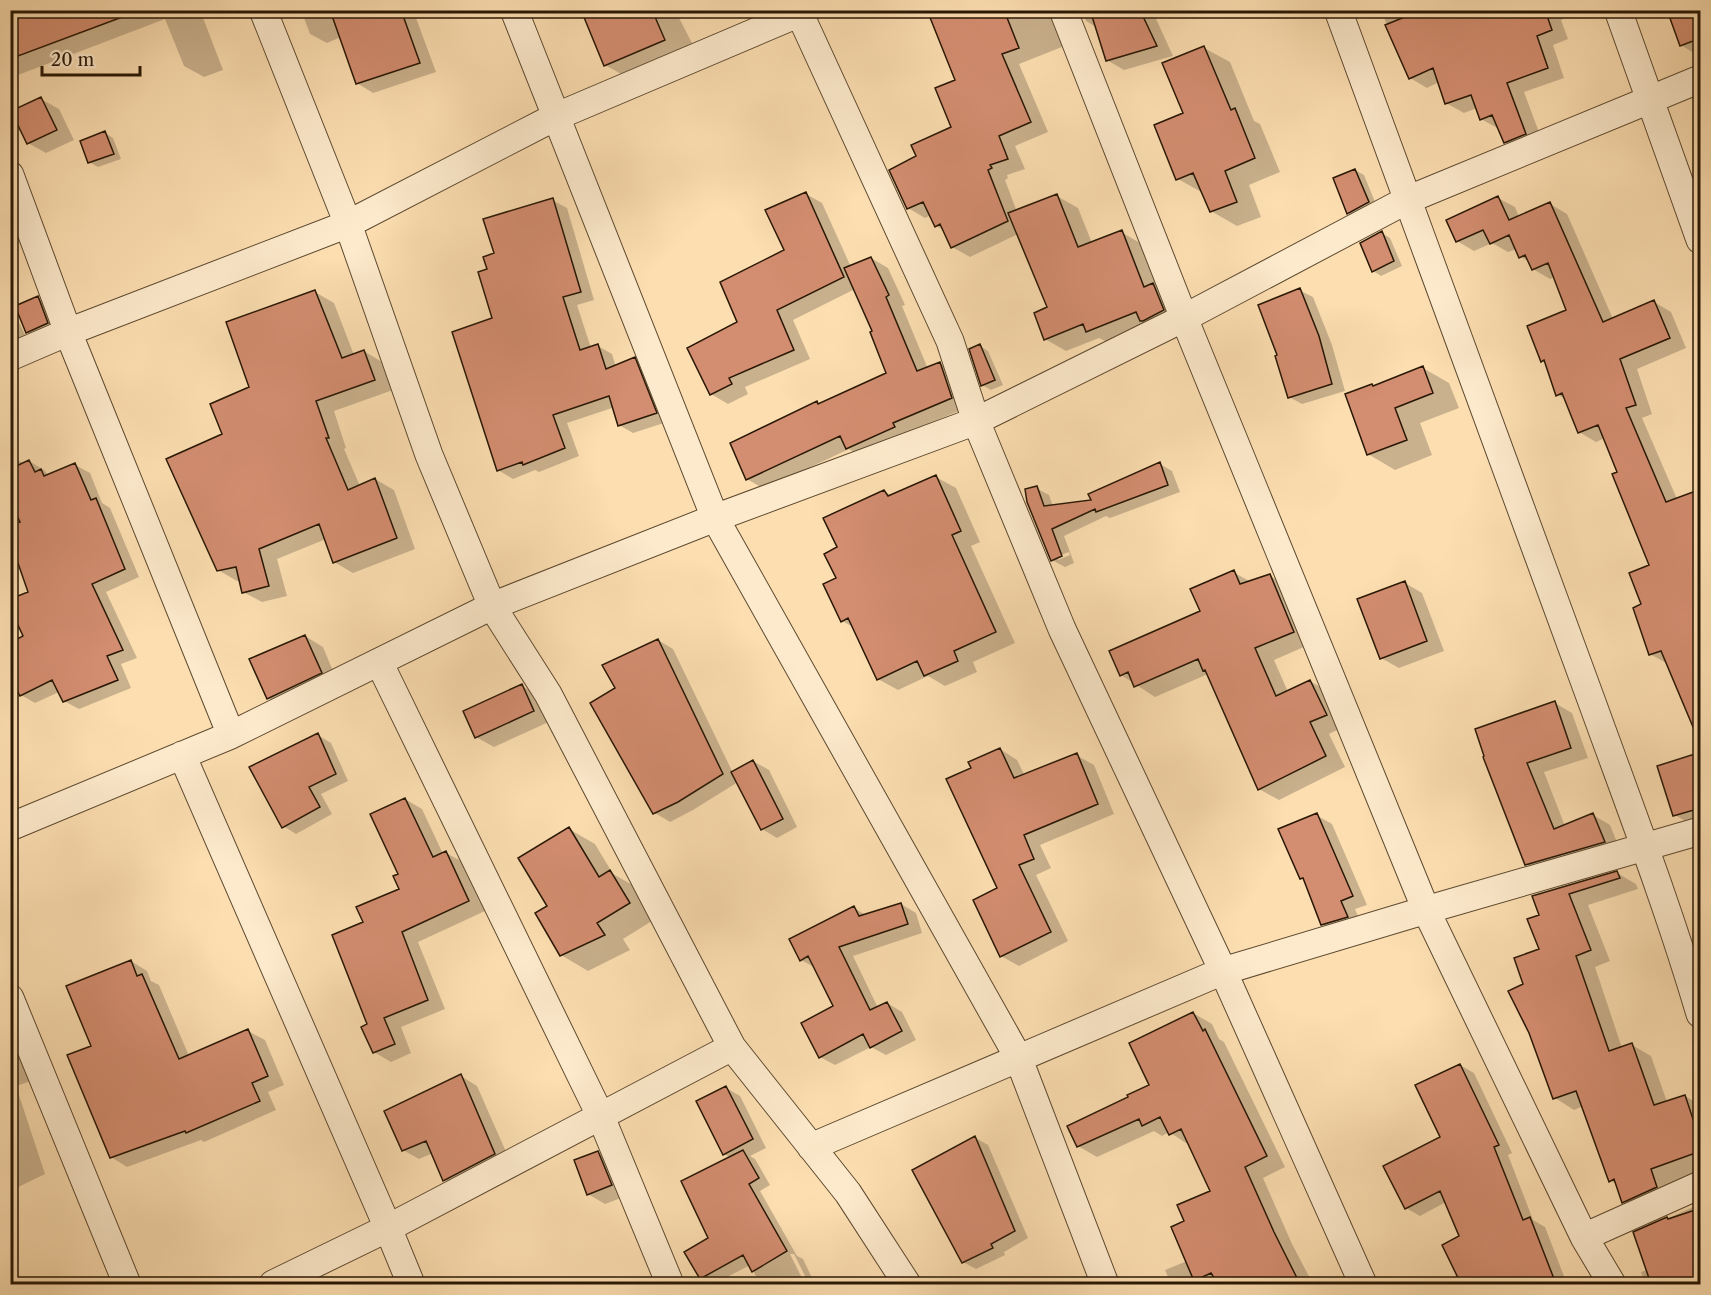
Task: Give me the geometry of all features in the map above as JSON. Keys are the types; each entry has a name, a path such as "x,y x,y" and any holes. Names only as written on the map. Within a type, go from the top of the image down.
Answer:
{"street":[{"path":"263,10 348,224 429,455 492,606 548,694 732,1047 848,1193 907,1284"},
{"path":"514,10 716,518 1018,1057 1105,1284"},
{"path":"1063,10 1184,318 1426,910 1584,1237 1612,1284"},
{"path":"1338,10 1521,504 1644,846 1701,1014"},
{"path":"1618,10 1701,240"},
{"path":"10,357 68,332 348,224 555,117 802,12 950,341 976,421 1062,629 1223,971 1364,1284"},
{"path":"12,821 231,735 492,606 716,518 976,421 1184,318 1407,200 1701,79"},
{"path":"10,175 68,332 231,735"},
{"path":"379,662 601,1118 670,1284"},
{"path":"182,755 411,1284"},
{"path":"811,1147 1223,971 1701,831"},
{"path":"10,998 127,1284"},
{"path":"273,1284 388,1228 601,1118 732,1047"},
{"path":"1584,1237 1701,1185"}],"building":[{"path":"10,10 132,10 133,13 10,59"},
{"path":"330,10 401,10 420,63 356,84"},
{"path":"581,10 652,10 665,40 604,66"},
{"path":"927,10 1004,10 1019,48 1002,54 1031,122 999,136 1008,159 990,165 992,168 988,170 1008,221 951,248 940,224 935,227 923,202 907,209 889,170 916,156 911,145 951,127 935,88 955,80"},
{"path":"1090,10 1140,10 1157,46 1106,61"},
{"path":"1422,10 1545,10 1552,30 1537,36 1548,68 1507,83 1526,134 1504,143 1492,115 1480,120 1471,95 1445,104 1433,68 1409,79 1385,25"},
{"path":"1667,10 1701,10 1701,38 1680,46"},
{"path":"1204,46 1231,110 1235,108 1255,158 1225,171 1237,202 1210,212 1193,173 1176,180 1154,125 1183,113 1162,63"},
{"path":"41,97 57,130 27,144 11,111"},
{"path":"105,131 114,154 88,163 80,141"},
{"path":"1355,169 1369,202 1347,214 1333,178"},
{"path":"806,192 844,277 777,310 794,350 729,378 732,384 710,395 687,348 737,322 720,282 784,250 765,210"},
{"path":"1057,194 1078,247 1122,230 1144,287 1153,283 1164,310 1143,321 1140,321 1136,312 1086,332 1083,324 1044,340 1034,313 1047,307 1008,213"},
{"path":"1498,196 1509,220 1550,202 1603,322 1654,300 1670,338 1620,359 1636,405 1626,408 1666,502 1701,489 1701,746 1661,651 1649,655 1633,608 1641,604 1629,573 1649,565 1612,474 1617,472 1598,425 1578,433 1562,393 1556,396 1544,360 1541,362 1527,326 1566,310 1548,263 1532,270 1525,255 1519,258 1509,235 1490,244 1483,230 1456,242 1446,220"},
{"path":"553,198 581,292 563,297 580,350 598,344 606,369 635,357 657,413 618,426 609,396 553,415 565,448 523,465 522,462 497,471 452,332 492,318 478,272 487,269 483,257 494,253 483,219"},
{"path":"1382,231 1394,261 1372,272 1360,243"},
{"path":"871,257 889,295 886,297 917,371 940,362 952,398 893,423 895,427 846,449 840,436 746,480 730,443 817,401 818,404 886,373 870,332 872,331 844,268"},
{"path":"1300,288 1319,336 1332,384 1288,398 1275,356 1277,355 1258,305"},
{"path":"315,290 342,358 364,350 375,380 316,401 329,438 326,438 348,490 375,478 397,538 333,563 319,524 259,549 269,586 242,593 236,567 217,571 166,459 222,434 210,404 249,387 226,322"},
{"path":"38,296 48,323 26,333 15,306"},
{"path":"980,344 995,380 981,386 969,349"},
{"path":"1423,366 1433,393 1395,408 1407,440 1367,455 1345,394 1372,384 1373,386"},
{"path":"29,460 35,472 41,469 44,476 75,463 91,500 96,498 125,569 92,584 123,650 107,656 118,680 63,702 52,680 20,696 10,678 10,643 23,636 10,608 10,599 28,592 10,540 10,525 20,522 10,501 10,469"},
{"path":"1160,462 1168,485 1096,512 1095,509 1052,529 1062,556 1051,561 1027,502 1025,489 1037,486 1044,506 1091,500 1088,494"},
{"path":"936,475 961,531 952,535 996,632 954,651 958,661 924,676 917,661 877,680 848,618 841,622 823,584 836,578 824,554 837,547 823,518 884,490 888,496"},
{"path":"1234,570 1240,584 1270,574 1294,632 1255,648 1276,696 1310,680 1327,715 1310,722 1326,756 1258,790 1198,659 1134,687 1128,672 1120,676 1109,651 1200,611 1190,589"},
{"path":"1405,581 1427,641 1380,659 1357,599"},
{"path":"305,635 322,673 267,699 249,659"},
{"path":"658,639 723,774 678,802 653,814 590,703 615,688 602,665"},
{"path":"522,684 534,711 475,738 463,711"},
{"path":"1555,701 1571,748 1527,763 1554,829 1593,813 1605,842 1525,865 1483,757 1475,729"},
{"path":"318,733 336,774 309,787 320,807 282,828 249,767"},
{"path":"1000,748 1014,778 1077,753 1098,804 1024,835 1034,859 1019,865 1051,932 1000,957 973,900 997,888 946,779 971,768 968,762"},
{"path":"1701,752 1701,808 1673,816 1657,766"},
{"path":"753,760 783,819 761,830 731,772"},
{"path":"405,798 433,857 446,851 469,901 402,932 428,1000 384,1018 395,1044 373,1053 361,1027 367,1024 332,935 363,922 356,907 399,889 393,876 398,874 370,814"},
{"path":"1317,813 1353,896 1341,901 1348,917 1321,925 1303,878 1300,879 1278,829"},
{"path":"569,827 599,877 610,870 630,903 597,923 605,935 560,956 535,913 547,906 518,858"},
{"path":"1617,871 1620,878 1569,894 1591,950 1576,956 1609,1051 1632,1043 1654,1105 1685,1095 1701,1143 1701,1151 1651,1169 1657,1187 1622,1203 1614,1179 1609,1182 1576,1091 1553,1099 1529,1033 1508,991 1523,984 1514,958 1539,949 1527,919 1539,915 1532,896"},
{"path":"901,903 908,924 839,947 870,1010 887,1002 902,1031 870,1048 863,1034 819,1058 801,1023 833,1006 808,956 800,961 789,939 854,906 859,916"},
{"path":"131,960 137,976 142,974 179,1059 248,1029 268,1076 252,1083 260,1101 186,1133 185,1131 110,1158 67,1055 91,1046 66,986"},
{"path":"1193,1012 1203,1031 1205,1029 1267,1156 1245,1167 1300,1284 1218,1284 1211,1273 1194,1281 1171,1227 1184,1221 1177,1205 1210,1191 1181,1129 1169,1135 1160,1117 1142,1126 1139,1119 1077,1147 1067,1126 1149,1085 1129,1043"},
{"path":"1460,1064 1499,1145 1494,1147 1523,1220 1530,1217 1556,1284 1461,1284 1442,1245 1459,1236 1440,1191 1405,1209 1383,1166 1440,1137 1415,1085"},
{"path":"461,1074 495,1154 443,1181 426,1141 402,1151 384,1111"},
{"path":"726,1086 753,1139 723,1155 696,1101"},
{"path":"975,1136 1015,1231 991,1244 993,1248 962,1263 912,1170"},
{"path":"743,1150 759,1178 749,1184 787,1251 752,1272 743,1255 700,1279 684,1252 708,1238 681,1181"},
{"path":"598,1151 612,1185 587,1195 574,1160"},
{"path":"1701,1208 1701,1284 1651,1284 1633,1232 1667,1217 1668,1219"}]}
